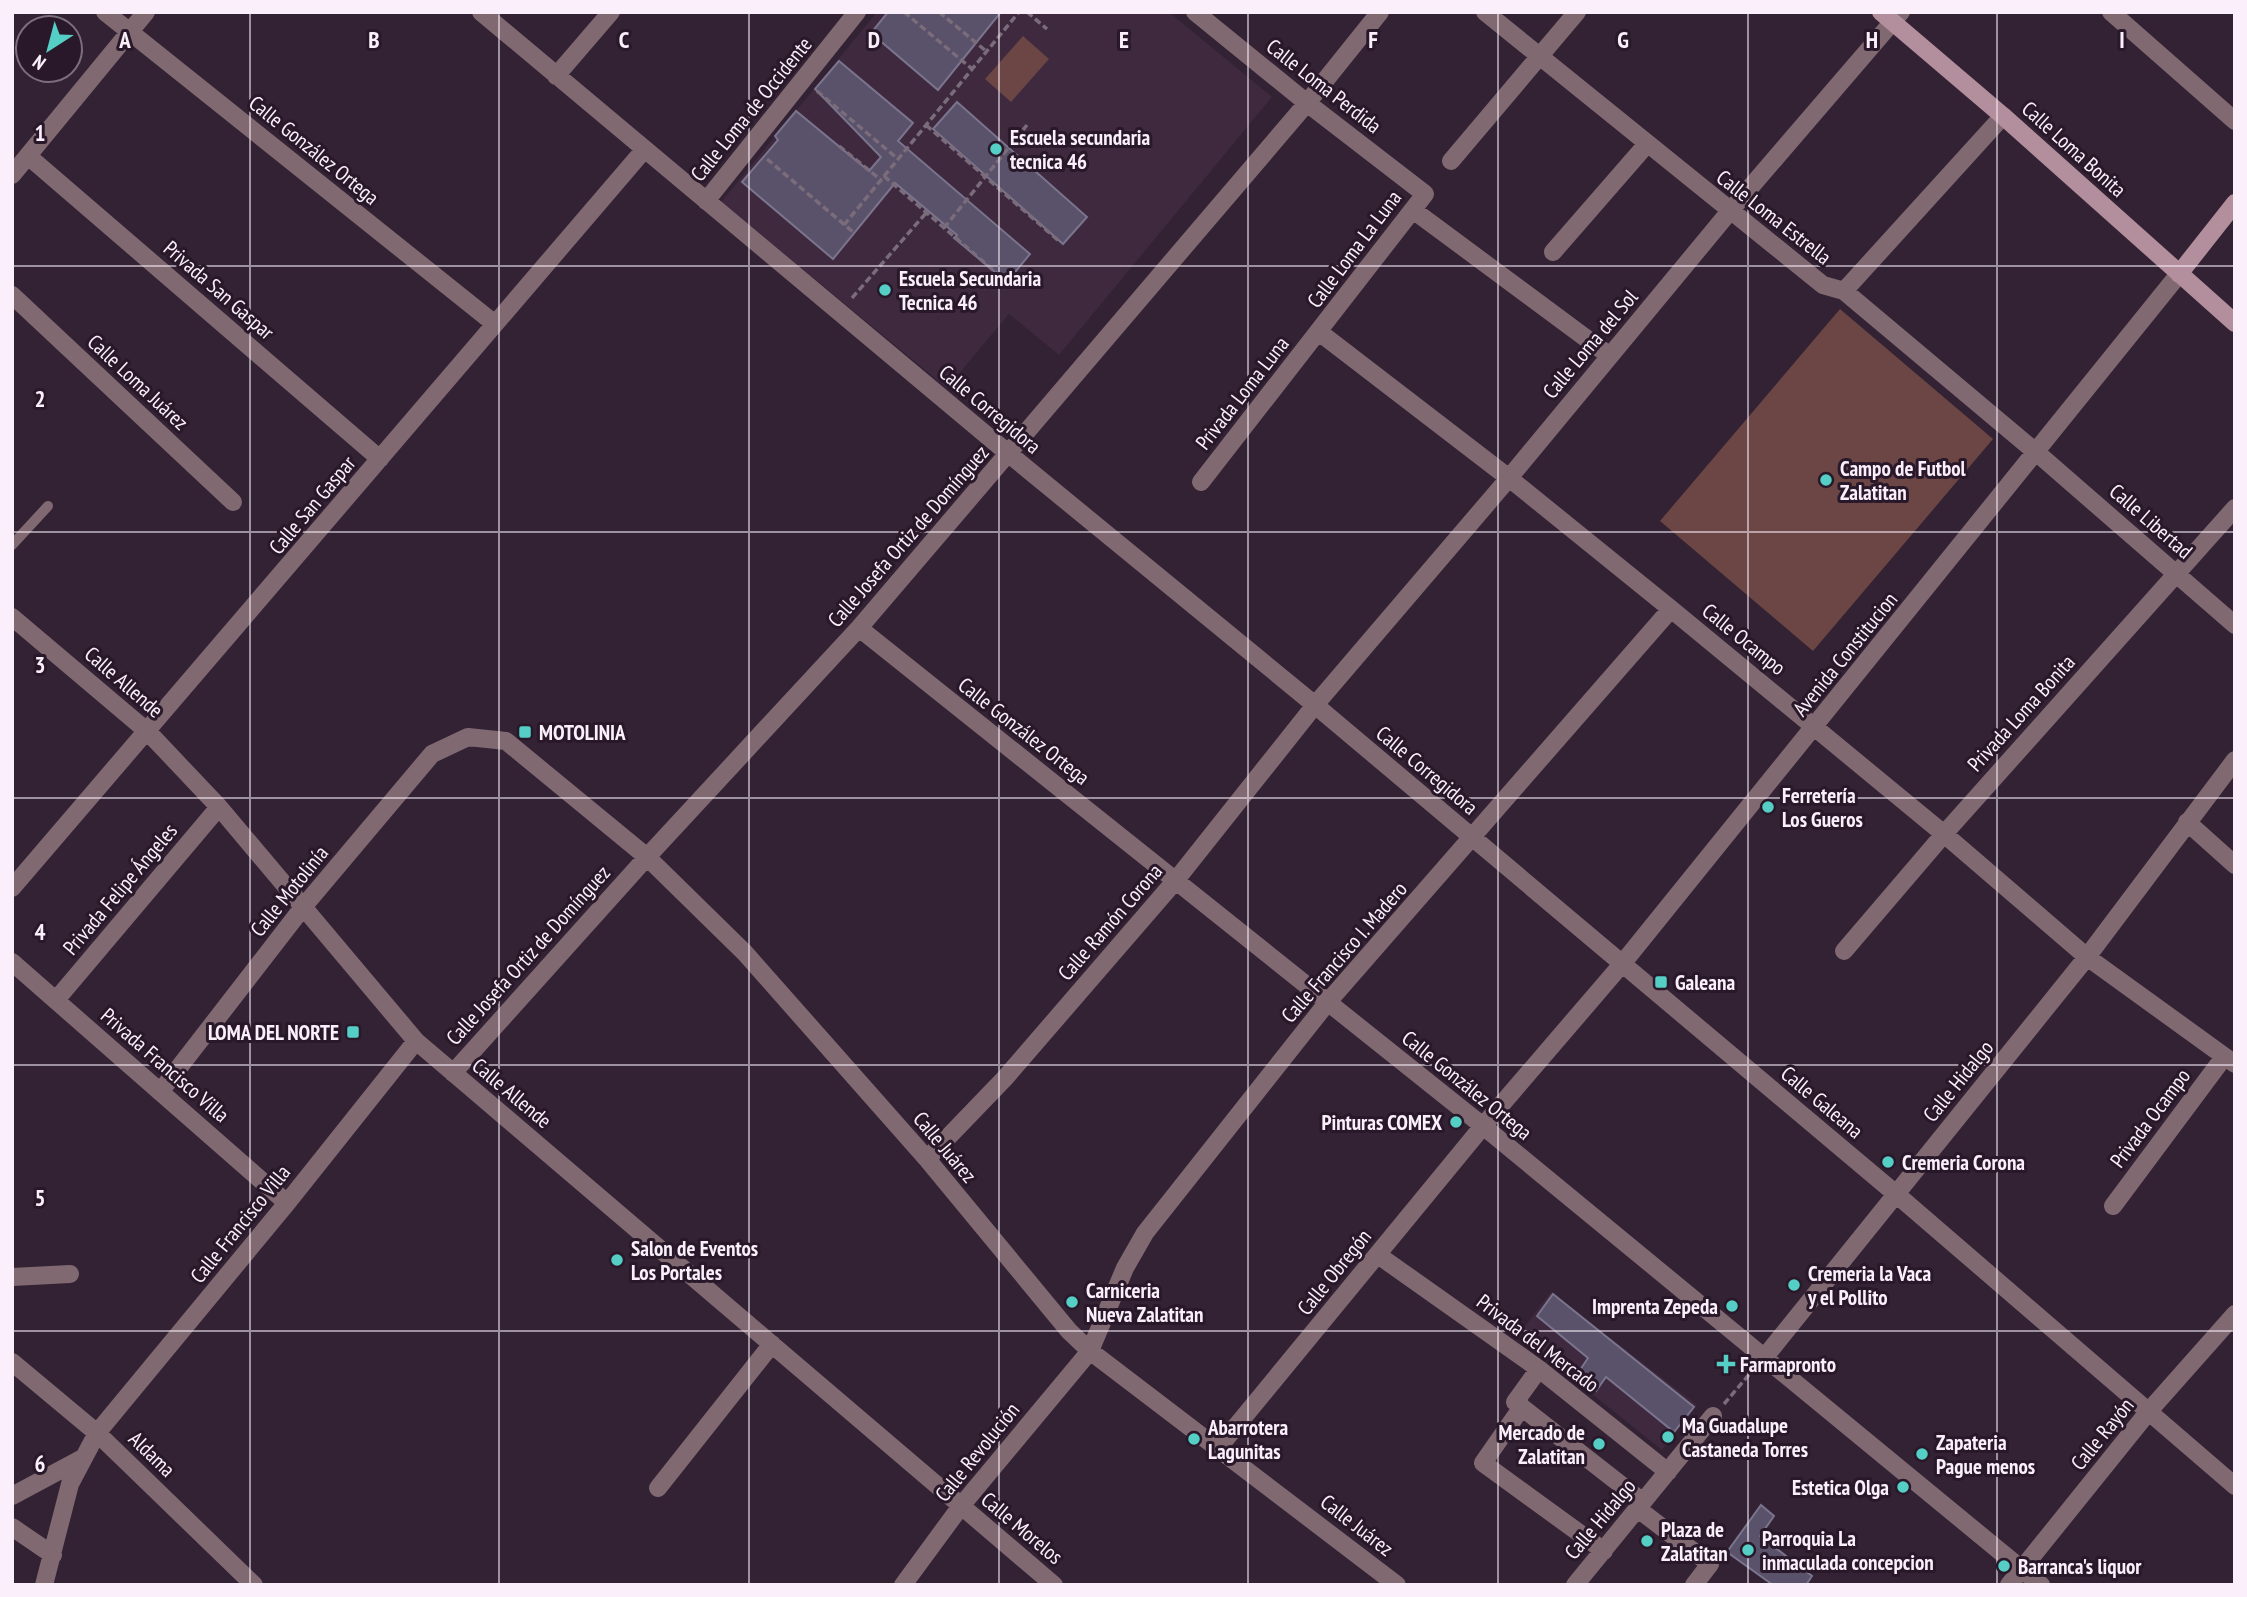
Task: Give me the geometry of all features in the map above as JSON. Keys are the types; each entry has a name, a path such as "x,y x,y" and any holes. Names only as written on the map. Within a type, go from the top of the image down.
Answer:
{"street":[{"name":"Calle González Ortega","path":"105,12 495,324"},
{"path":"12,174 146,12"},
{"name":"Calle Corregidora","path":"481,12 1472,838"},
{"path":"556,76 611,12"},
{"name":"Calle Loma de Occidente","path":"706,201 858,12"},
{"name":"Calle Loma Perdida","path":"1195,12 1425,194"},
{"name":"Calle Josefa Ortiz de Domínguez","path":"453,1073 647,857 859,628 1307,103 1380,12"},
{"name":"Calle Loma Estrella","path":"1485,12 1824,285 1844,291 2037,453"},
{"path":"1451,161 1577,12"},
{"path":"2110,12 2235,121"},
{"name":"Calle Loma Bonita","path":"1892,16 2235,323"},
{"name":"Calle Loma del Sol","path":"1315,705 1509,478 1892,16"},
{"path":"1844,291 2003,116"},
{"path":"1553,252 1647,144"},
{"name":"Calle San Gaspar","path":"12,888 644,150"},
{"name":"Privada San Gaspar","path":"28,156 380,459"},
{"name":"Calle Loma La Luna","path":"1319,332 1425,194"},
{"name":"Avenida Constitucion","path":"1483,1126 1622,964 2037,453 2235,203"},
{"path":"1413,210 1610,356"},
{"name":"Calle Loma Juárez","path":"12,295 233,502"},
{"name":"Calle Ocampo","path":"1319,332 1509,478 1671,609 1944,834 2087,957 2229,1060"},
{"name":"Privada Loma Luna","path":"1201,482 1319,332"},
{"name":"Calle Libertad","path":"2037,453 2235,625"},
{"name":"Privada Loma Bonita","path":"1844,951 1944,834 2235,508"},
{"name":"Calle Francisco I. Madero","path":"1090,1350 1125,1268 1145,1233 1327,1003 1671,609"},
{"name":"Calle Allende","path":"12,617 148,732 219,807 416,1041 961,1506"},
{"name":"Calle González Ortega","path":"859,628 1483,1126 2041,1585"},
{"name":"Calle Ramón Corona","path":"927,1159 1005,1078 1176,880 1315,705"},
{"name":"Calle Juárez","path":"468,737 506,741 647,857 745,953 927,1159 1069,1331 1090,1350 1397,1585"},
{"name":"Calle Motolinía","path":"160,1091 304,906 432,754 468,737"},
{"name":"Calle Hidalgo","path":"1764,1358 2087,957 2235,760"},
{"name":"Privada Felipe Ángeles","path":"56,1000 219,807"},
{"path":"2187,822 2235,865"},
{"name":"Calle Galeana","path":"1472,838 1896,1194 2235,1486"},
{"name":"Privada Francisco Villa","path":"12,962 288,1203"},
{"name":"Calle Francisco Villa","path":"44,1585 63,1506 81,1459 97,1433 288,1203 416,1041"},
{"name":"Privada Ocampo","path":"2113,1206 2229,1060"},
{"name":"Calle Obregón","path":"1219,1447 1483,1126"},
{"name":"Privada del Mercado","path":"1378,1255 1539,1369 1668,1472"},
{"path":"12,1277 70,1274"},
{"name":"Calle Rayón","path":"2009,1585 2149,1411 2235,1314"},
{"path":"658,1488 772,1344"},
{"name":"Calle Revolución","path":"903,1585 961,1506 1090,1350"},
{"name":"Aldama","path":"12,1362 97,1433 254,1585"},
{"path":"1539,1369 1515,1402 1710,1564 1694,1585"},
{"path":"1522,1407 1483,1463 1604,1551"},
{"name":"Calle Hidalgo","path":"1575,1585 1713,1416"},
{"path":"12,1496 81,1459"},
{"name":"Calle Morelos","path":"961,1506 1054,1585"},
{"path":"12,1527 53,1555"}],"lane":[{"path":"12,545 48,506"}],"path":[{"path":"904,12 972,69"},
{"path":"939,12 986,51"},
{"path":"844,225 1018,12"},
{"path":"1027,12 1047,29"},
{"path":"817,91 898,159"},
{"path":"926,125 1060,242"},
{"path":"944,228 1027,125"},
{"path":"839,146 926,212 1007,282"},
{"path":"767,159 853,232"},
{"path":"840,313 926,212"},
{"path":"1713,1416 1764,1358"}],"shaded area":[{"name":"Escuela secundaria tecnica 46","path":"877,12 1169,12 1272,97 1059,355 1009,314 947,388 721,202"},
{"path":"1023,36 1049,59 1011,102 985,79"},
{"name":"Campo de Futbol Zalatitan","path":"1840,309 1993,439 1813,651 1660,521"},
{"path":"1551,1292 1697,1405 1662,1450 1518,1335"}],"building":[{"path":"888,12 1001,12 938,90 871,33"},
{"path":"839,61 913,123 898,141 1030,254 1007,282 954,238 957,235 895,183 833,259 742,182 778,140 775,136 796,111 869,171 881,157 815,89"},
{"path":"957,102 1087,217 1063,244 933,129"},
{"path":"1553,1294 1694,1407 1674,1432 1606,1377 1596,1391 1576,1376 1588,1358 1537,1316"},
{"path":"1761,1505 1774,1516 1760,1536 1812,1576 1806,1585 1773,1585 1727,1552"}],"place":[{"name":"Escuela secundaria tecnica 46","path":"996,149"},
{"name":"Escuela Secundaria Tecnica 46","path":"885,290"},
{"name":"Campo de Futbol Zalatitan","path":"1826,480"},
{"name":"MOTOLINIA","path":"525,732"},
{"name":"Ferretería Los Gueros","path":"1768,807"},
{"name":"Galeana","path":"1661,982"},
{"name":"LOMA DEL NORTE","path":"353,1032"},
{"name":"Pinturas COMEX","path":"1456,1122"},
{"name":"Cremeria Corona","path":"1888,1162"},
{"name":"Salon de Eventos Los Portales","path":"617,1260"},
{"name":"Cremeria la Vaca y el Pollito","path":"1794,1285"},
{"name":"Carniceria Nueva Zalatitan","path":"1072,1302"},
{"name":"Imprenta Zepeda","path":"1732,1306"},
{"name":"Farmapronto","path":"1726,1364"},
{"name":"Ma Guadalupe Castaneda Torres","path":"1668,1437"},
{"name":"Abarrotera Lagunitas","path":"1194,1439"},
{"name":"Mercado de Zalatitan","path":"1599,1444"},
{"name":"Zapateria Pague menos","path":"1922,1454"},
{"name":"Estetica Olga","path":"1903,1487"},
{"name":"Plaza de Zalatitan","path":"1647,1541"},
{"name":"Parroquia La inmaculada concepcion","path":"1748,1550"},
{"name":"Barranca's liquor","path":"2004,1566"}]}
